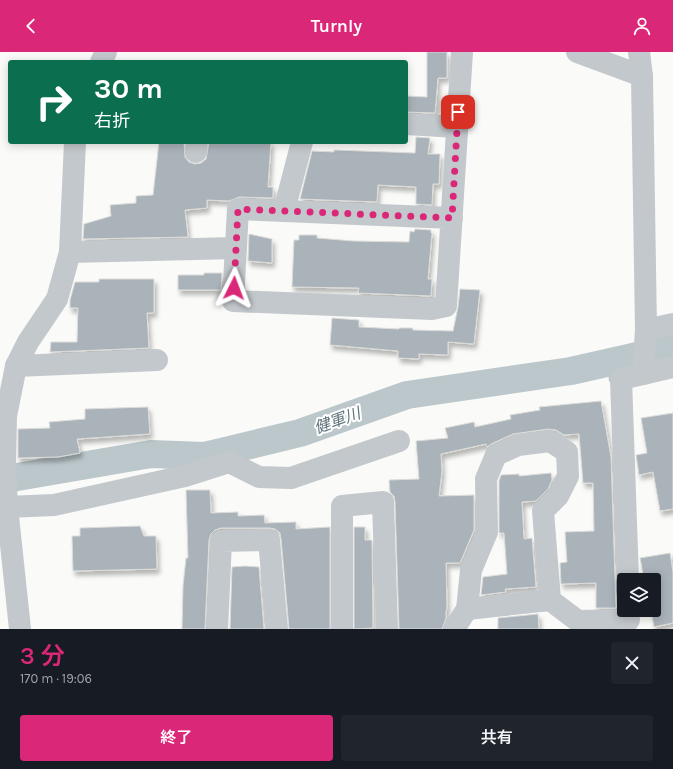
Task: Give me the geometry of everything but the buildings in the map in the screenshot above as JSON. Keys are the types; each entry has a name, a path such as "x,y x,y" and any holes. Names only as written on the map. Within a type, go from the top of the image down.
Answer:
{"street":[{"path":"452,218 238,209 233,301 432,309 446,306 452,218 462,52"},
{"path":"577,52 642,76"},
{"path":"639,52 642,76 646,330 643,374"},
{"path":"408,124 457,127"},
{"path":"20,629 7,507 5,465 6,416 16,366 28,342 58,299 70,252 75,144"},
{"path":"284,210 301,144"},
{"path":"70,252 236,248"},
{"path":"646,330 673,324"},
{"path":"16,366 157,360"},
{"path":"628,573 620,379 673,367"},
{"path":"7,507 54,505 185,476 229,462 259,477 291,478 399,441"},
{"path":"454,629 467,609 471,570 487,532 486,479 496,455 518,445 550,441 567,452 568,476 558,496 543,511 550,600"},
{"path":"342,629 342,506 383,502 387,629"},
{"path":"217,629 221,541 269,540 277,629"},
{"path":"467,609 550,600 578,621 629,620"}],"waterway":[{"name":"健軍川","path":"0,480 151,454 204,456 300,433 407,395 571,371 673,348"},
{"path":"610,363 611,380"}],"route":[{"path":"234,288 238,209 452,218 458,112"}]}
